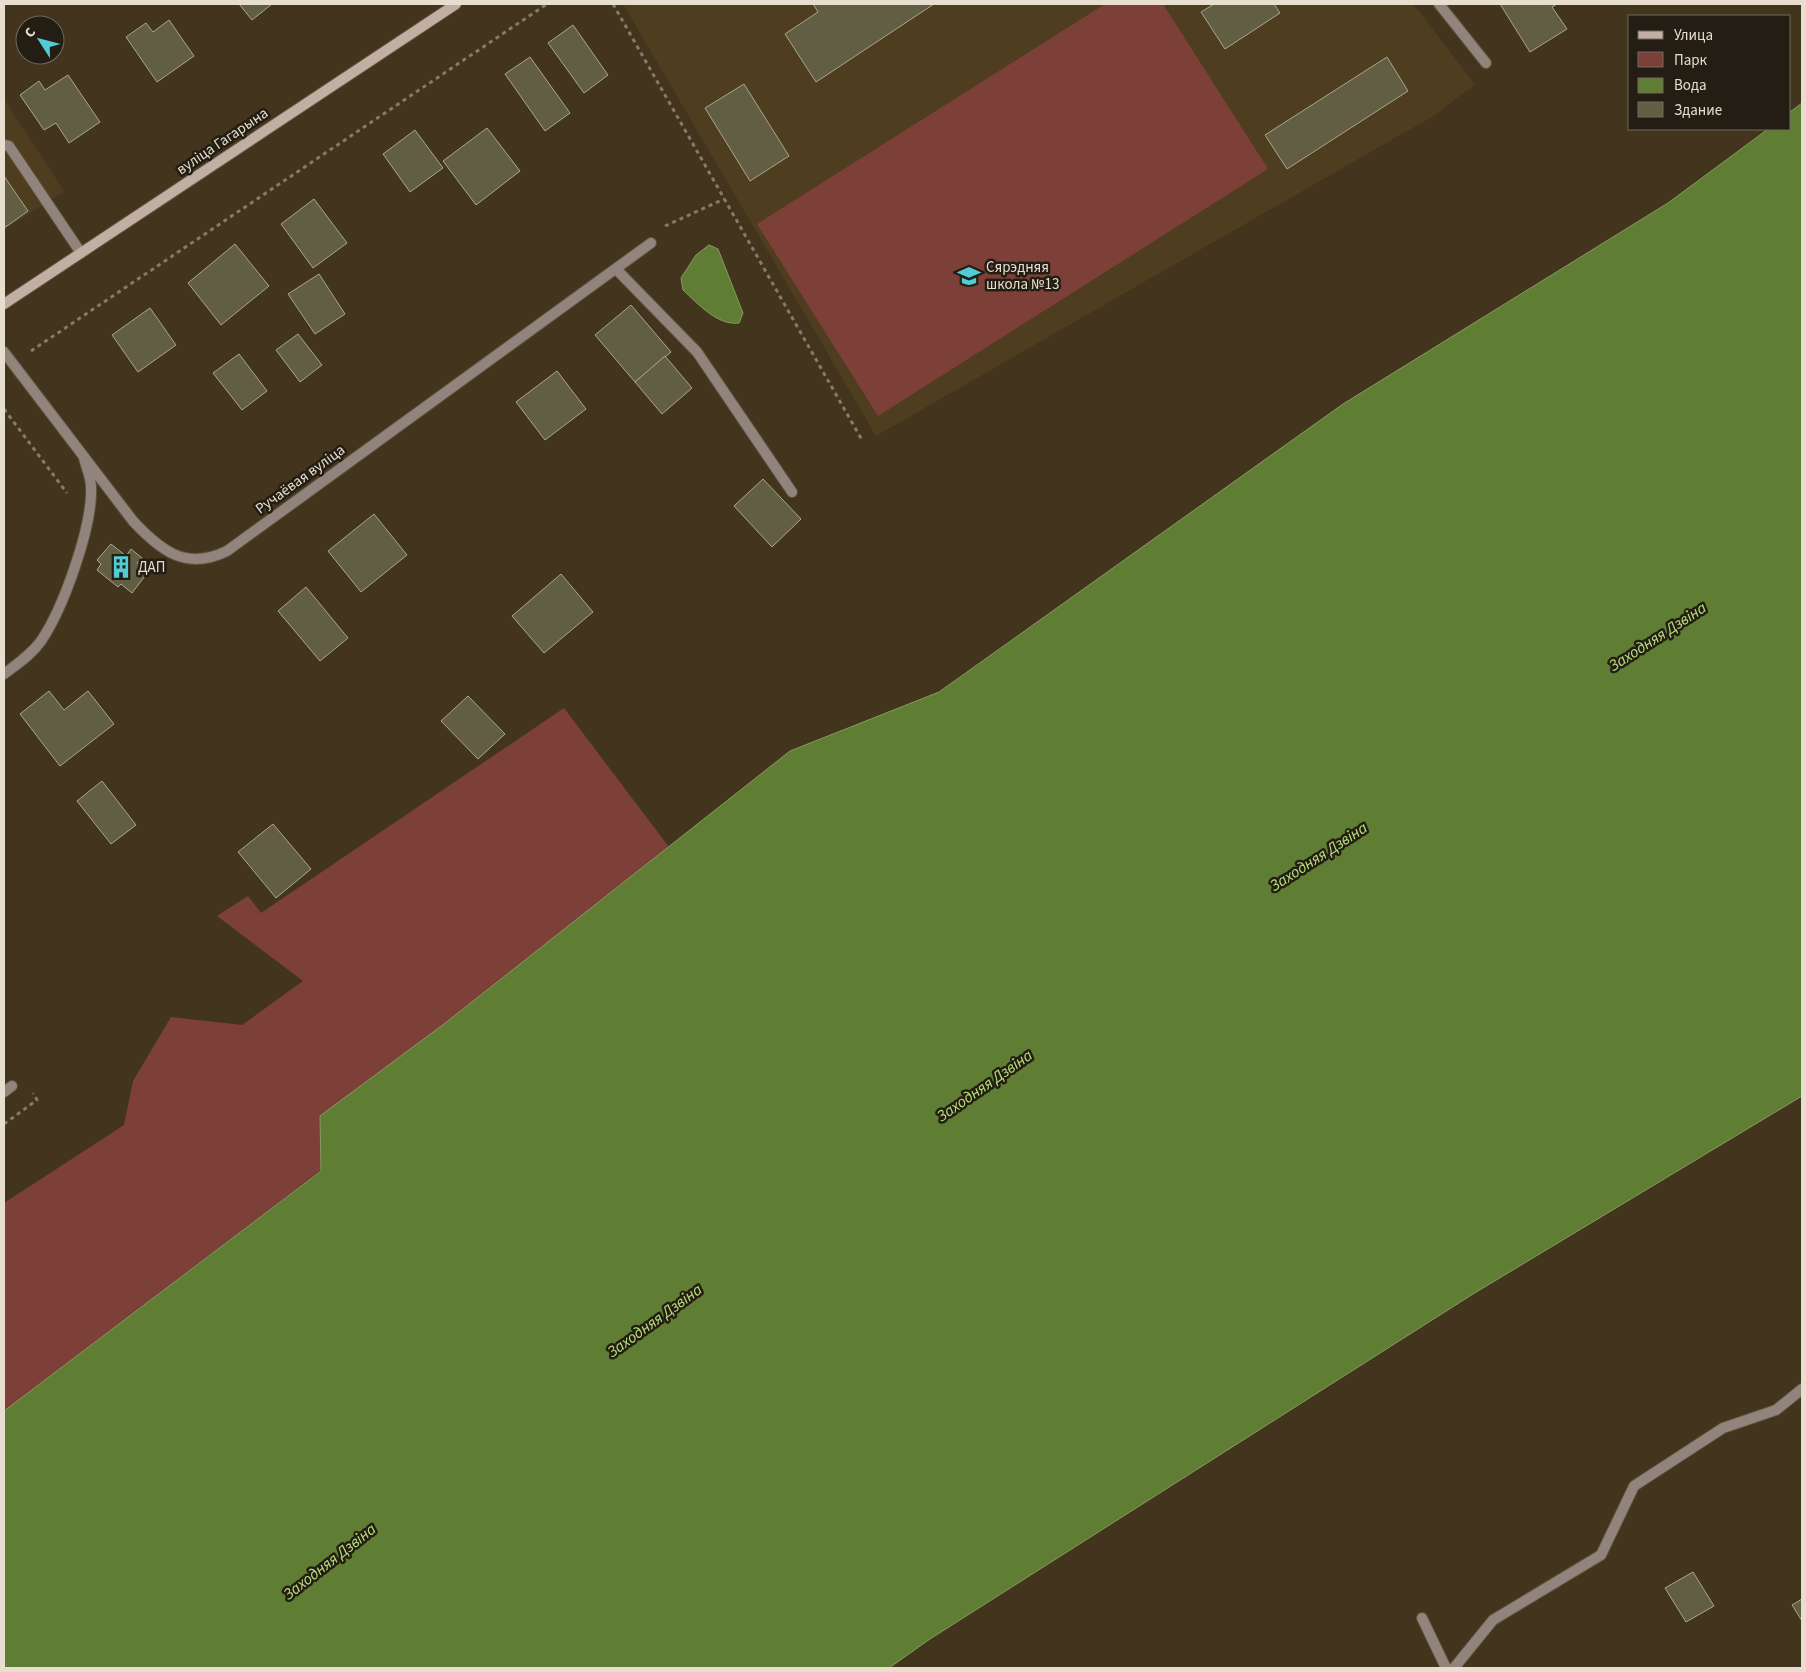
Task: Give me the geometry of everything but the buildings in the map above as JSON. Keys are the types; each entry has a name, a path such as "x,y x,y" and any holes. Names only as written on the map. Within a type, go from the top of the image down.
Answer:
{"main road":[{"name":"вуліца Гагарына","path":"4,304 456,4"}],"street":[{"path":"1439,4 1486,63"},
{"path":"4,145 9,146 80,253"},
{"name":"Ручаёвая вуліца","path":"4,352 133,522 161,548 173,555 187,559 202,560 227,551 651,243"},
{"path":"616,269 697,352 792,492"},
{"path":"4,674 28,655 40,641 60,607 88,522 92,486 83,456"},
{"path":"1454,1668 1493,1620 1601,1555 1634,1486 1723,1428 1776,1410 1802,1389"},
{"path":"1422,1618 1446,1668"}],"path":[{"path":"12,363 547,4"},
{"path":"613,4 862,440"},
{"path":"651,243 662,228 724,199"},
{"path":"4,409 88,522"}],"shaded area":[{"name":"Сярэдняя школа №13","path":"623,4 1413,4 1475,84 1435,115 876,436"},
{"path":"4,99 64,191 4,230"}],"green space":[{"path":"1105,4 1163,4 1268,169 878,416 757,224"},
{"path":"564,708 669,847 444,1024 321,1170 4,1411 4,1203 124,1125 133,1081 171,1017 242,1025 303,981 217,916 248,896 261,913"}],"water":[{"name":"Заходняя Дзвіна","path":"1802,103 1802,1096 1473,1294 930,1639 889,1668 4,1668 4,1411 321,1171 320,1116 444,1024 790,751 939,692 1343,404 1668,203 1767,130 1791,130 1791,111"},
{"path":"709,245 718,249 743,313 739,323 731,323 716,318 683,290 681,278 696,255"}],"place":[{"name":"Сярэдняя школа №13","path":"969,276"},
{"name":"ДАП","path":"121,567"}]}
